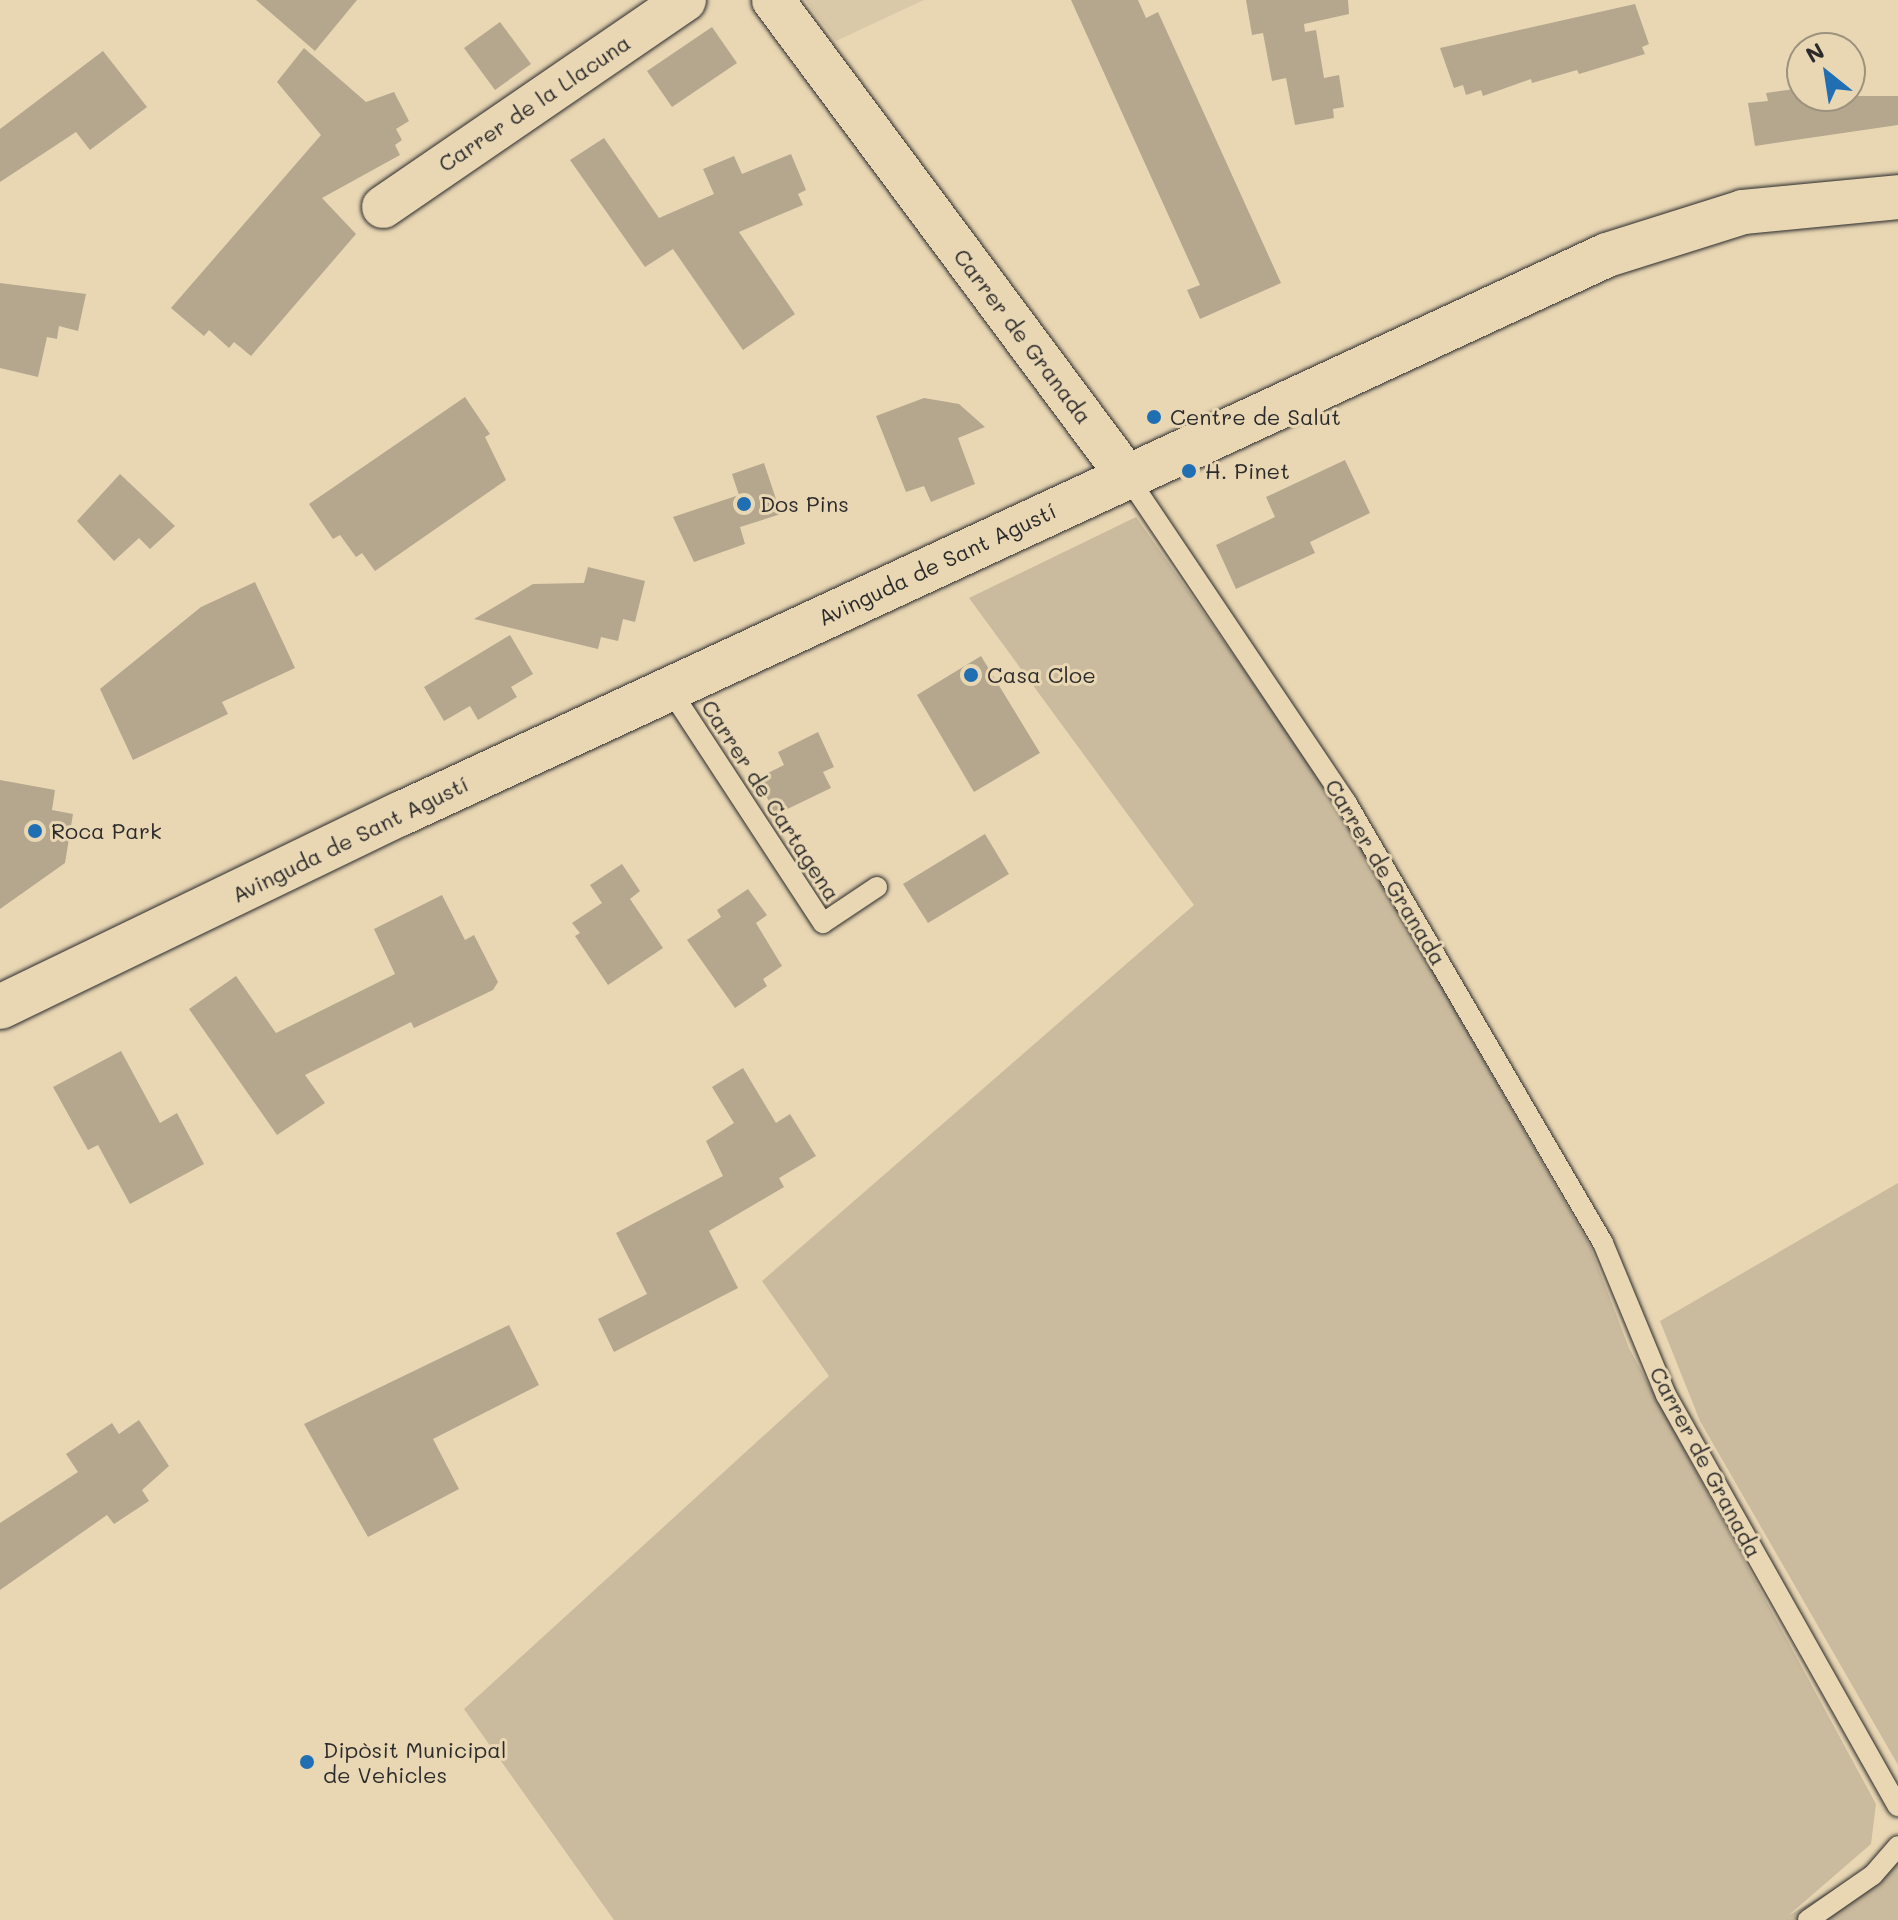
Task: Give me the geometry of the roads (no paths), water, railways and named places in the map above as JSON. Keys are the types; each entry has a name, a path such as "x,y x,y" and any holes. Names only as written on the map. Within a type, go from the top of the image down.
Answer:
{"street":[{"name":"Carrer de la Llacuna","path":"383,207 685,0"},
{"name":"Carrer de Granada","path":"773,0 1127,476"},
{"name":"Avinguda de Sant Agustí","path":"0,1007 669,688 1607,255 1743,212 1898,197"}],"lane":[{"name":"Carrer de Granada","path":"1127,476 1346,802 1603,1243 1666,1395 1898,1806"},
{"name":"Carrer de Cartagena","path":"669,688 823,923 877,887"},
{"path":"1808,1920 1873,1875 1898,1846"}],"place":[{"name":"Centre de Salut","path":"1154,417"},
{"name":"H. Pinet","path":"1189,471"},
{"name":"Dos Pins","path":"744,504"},
{"name":"Casa Cloe","path":"971,675"},
{"name":"Roca Park","path":"35,831"},
{"name":"Dipòsit Municipal de Vehicles","path":"307,1762"}]}
